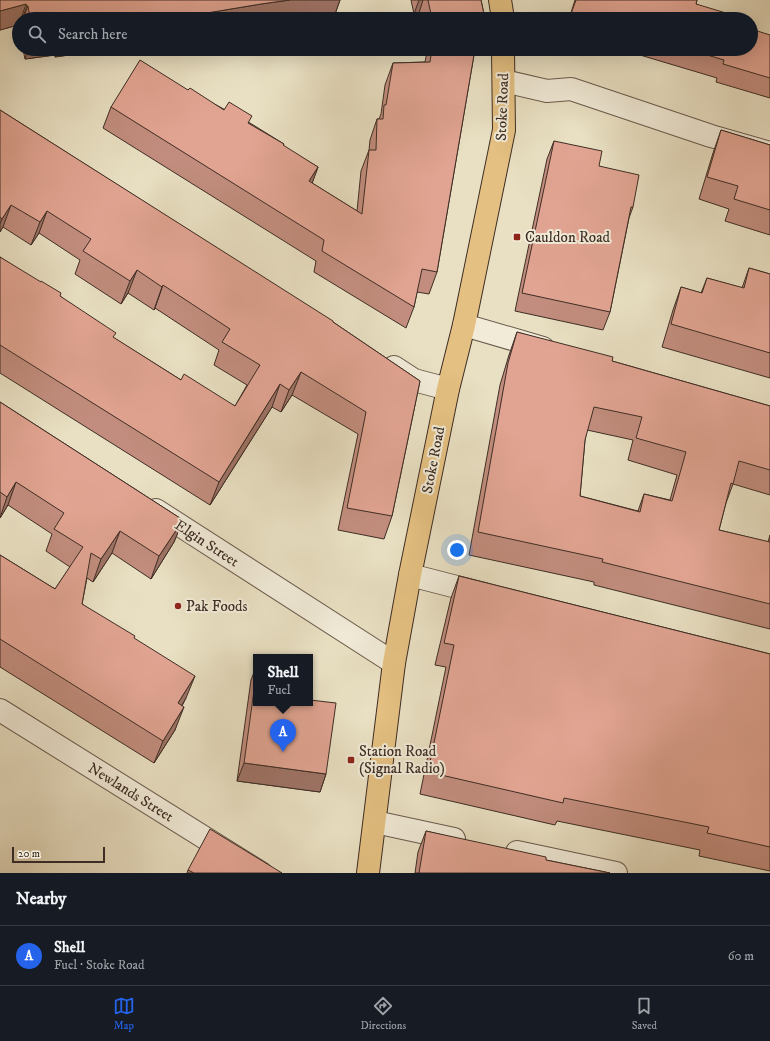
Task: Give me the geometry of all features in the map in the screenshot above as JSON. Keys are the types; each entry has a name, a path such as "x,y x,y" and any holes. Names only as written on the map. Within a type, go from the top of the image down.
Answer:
{"main road":[{"path":"500,0 501,12"},
{"name":"Stoke Road","path":"368,873 394,663 410,575 504,130 503,56"}],"street":[{"path":"504,81 547,91 571,89 711,136 770,153"},
{"path":"464,325 561,353"},
{"path":"375,354 414,380 448,390"},
{"name":"Elgin Street","path":"138,499 394,663"},
{"path":"410,575 502,598"},
{"name":"Newlands Street","path":"0,710 261,873"},
{"path":"374,822 475,843"},
{"path":"498,848 616,873"}],"building":[{"path":"0,0 290,0 213,12 29,12 26,4 0,11"},
{"path":"428,0 481,0 484,12 431,12"},
{"path":"576,0 697,0 696,4 723,12 572,12"},
{"path":"758,31 770,35 770,78 723,64 724,60 711,56 758,56"},
{"path":"431,56 474,56 437,272 422,269 414,307 322,251 324,240 111,107 140,60 188,90 190,88 224,110 229,102 252,116 248,123 284,144 283,145 318,167 309,181 362,214 369,150 376,150 377,119 383,119 384,105 386,105 393,63 430,62"},
{"path":"0,110 333,321 420,381 392,516 347,508 366,412 301,372 289,390 280,384 219,482 0,345 0,257 61,293 60,296 116,333 113,337 181,380 184,374 235,406 260,365 222,342 230,329 163,285 162,287 137,270 130,281 83,251 91,239 47,211 40,222 11,205 2,219 0,217"},
{"path":"721,130 770,145 770,210 734,199 738,186 707,177"},
{"path":"554,141 602,151 599,166 639,175 610,312 522,293"},
{"path":"749,268 770,274 770,353 671,324 681,287 702,293 707,278 744,288"},
{"path":"517,332 613,357 612,361 770,406 770,470 739,461 733,484 731,483 719,530 770,542 770,604 602,562 603,559 478,532 508,363","holes":["594,407 642,417 636,438 686,452 672,501 644,494 640,512 580,496 585,440"]},
{"path":"0,402 183,520 159,556 120,531 101,559 91,553 82,604 135,636 134,638 195,676 178,703 184,707 163,741 0,639 0,555 55,589 83,547 54,529 64,513 16,482 7,497 0,492"},
{"path":"459,576 770,654 770,847 707,833 709,827 564,798 563,803 428,772 454,645 444,643"},
{"path":"253,698 253,706 313,706 313,700 336,703 326,774 244,763"},
{"path":"210,829 282,873 194,873 188,870"},
{"path":"426,831 546,857 546,860 610,873 419,873"}],"place":[{"name":"Cauldon Road","path":"517,237"},
{"name":"Pak Foods","path":"178,606"},
{"name":"Shell","path":"283,752"},
{"name":"Station Road (Signal Radio)","path":"351,760"}]}
